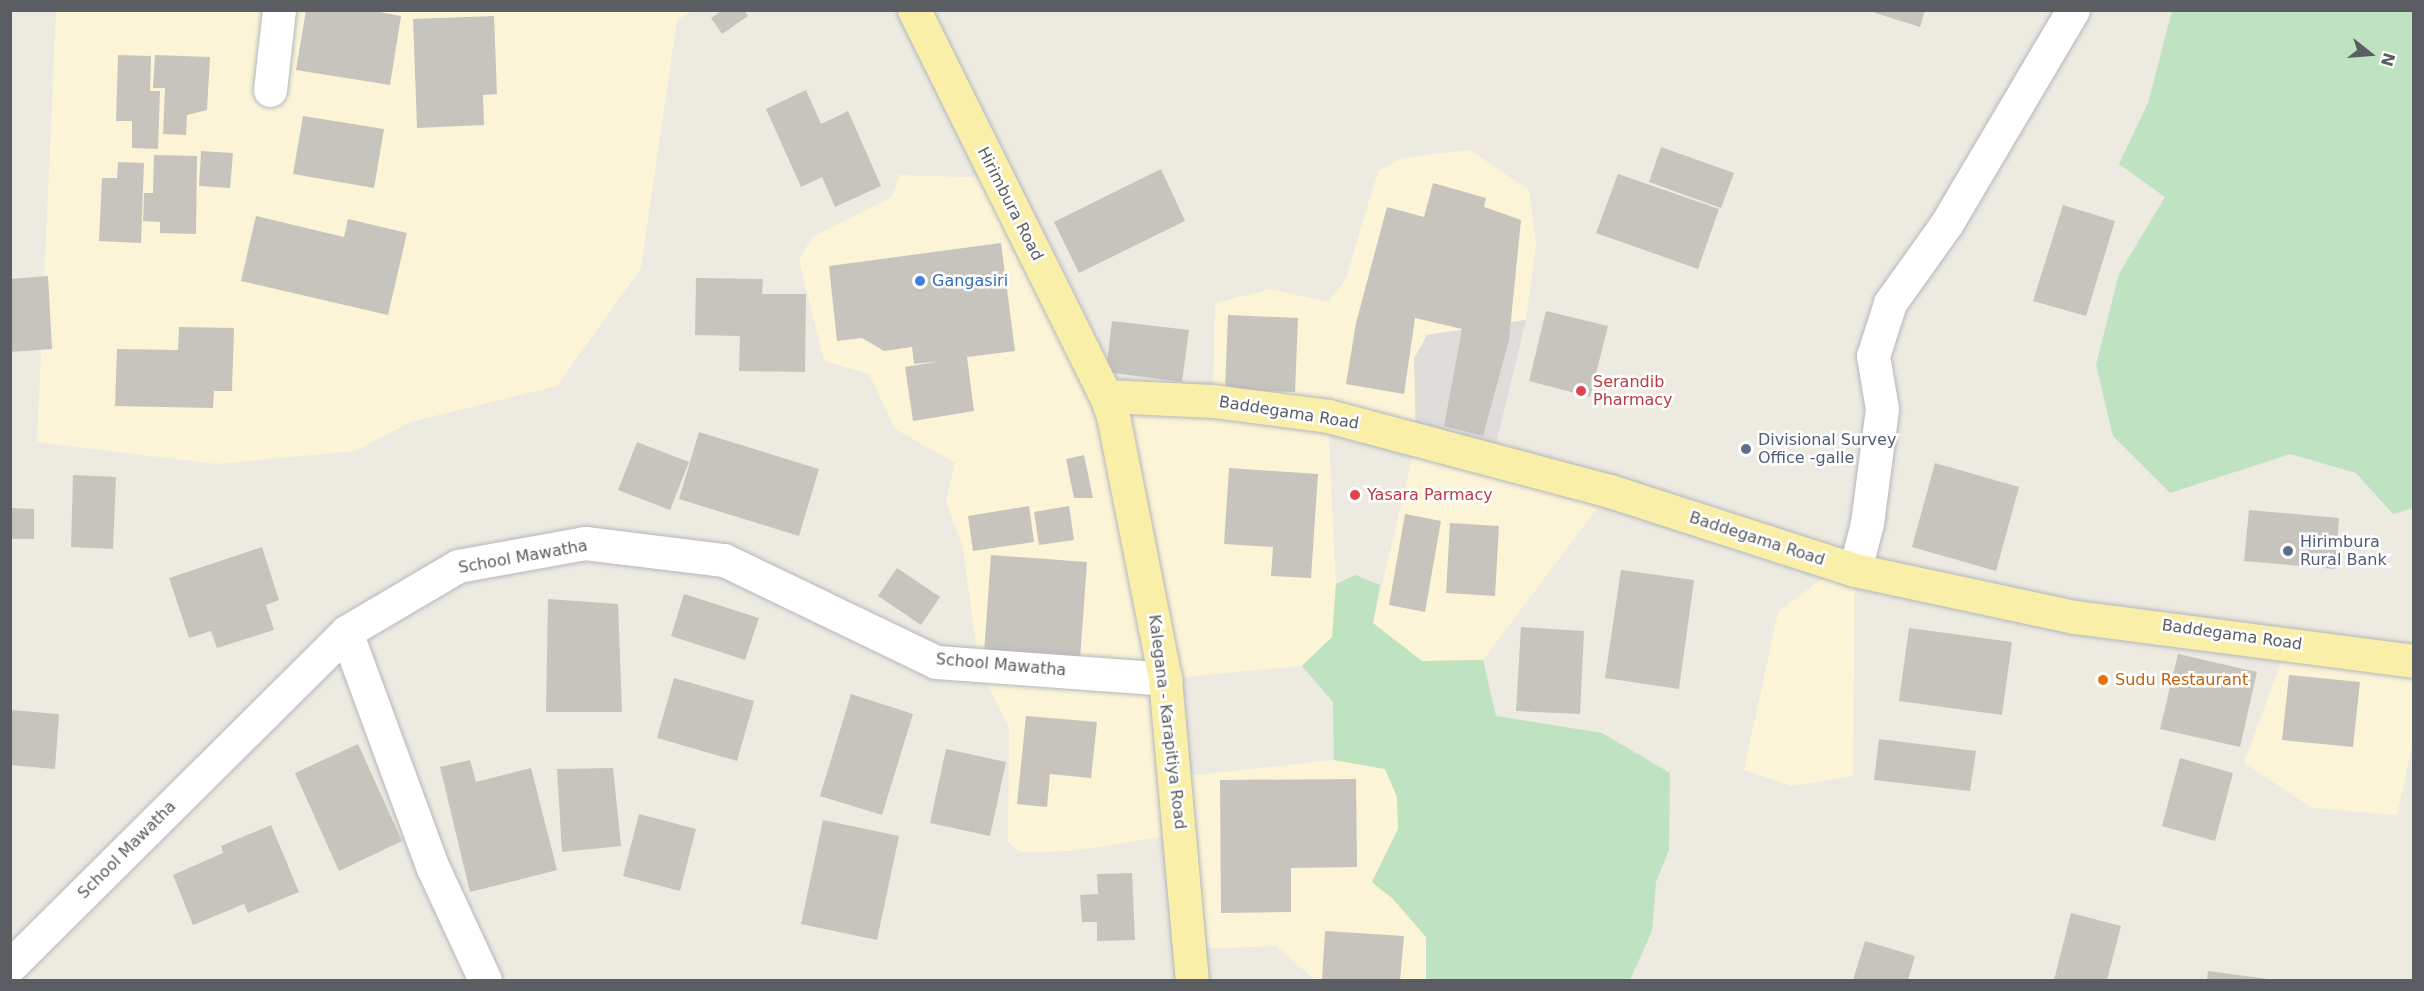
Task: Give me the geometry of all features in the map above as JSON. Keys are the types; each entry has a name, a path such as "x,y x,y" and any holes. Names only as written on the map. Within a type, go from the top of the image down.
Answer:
{"main road":[{"name":"Hirimbura Road","path":"914,10 1106,396"},
{"name":"Baddegama Road","path":"1106,396 1213,401 1328,416 1610,491 1855,570 2074,617 2414,661"},
{"name":"Kalegana - Karapitiya Road","path":"1106,396 1142,549 1165,679 1192,981"}],"street":[{"path":"270,90 279,10"},
{"path":"1855,570 1867,523 1882,409 1873,356 1890,303 1947,223 2073,10"},
{"name":"School Mawatha","path":"10,966 346,632 458,566 585,543 724,560 936,662 1165,679"},
{"path":"346,632 433,868 485,981"}],"shaded area":[{"path":"56,11 692,11 677,20 641,268 557,386 410,422 356,451 216,464 37,442"},
{"path":"1470,150 1529,190 1536,245 1526,320 1427,335 1416,441 1610,491 1483,660 1422,661 1373,623 1416,442 1328,416 1336,584 1332,637 1302,666 1165,679 1176,777 1334,760 1386,769 1397,797 1398,829 1372,882 1393,899 1426,937 1426,980 1315,980 1276,946 1191,949 1180,834 1073,851 1020,852 1008,842 1009,728 979,668 963,548 946,501 955,463 895,429 869,374 824,361 799,260 812,237 892,197 899,175 997,178 1108,407 1213,401 1215,303 1271,289 1328,302 1346,278 1378,171 1402,158"},
{"path":"1526,320 1492,460 1416,442 1414,358 1427,335"},
{"path":"1839,566 1855,570 1853,776 1792,786 1744,770 1778,612"},
{"path":"2288,643 2413,661 2413,742 2397,815 2312,808 2244,763"}],"green space":[{"path":"2172,11 2413,11 2413,508 2393,514 2356,473 2290,454 2170,493 2113,436 2096,365 2119,274 2165,197 2119,164 2148,103"},
{"path":"1355,575 1380,585 1373,623 1422,661 1483,660 1496,716 1602,733 1670,773 1669,850 1656,882 1652,931 1630,980 1426,980 1426,937 1393,899 1372,882 1398,829 1397,797 1385,769 1334,760 1333,702 1302,666 1332,637 1336,584"}],"building":[{"path":"306,10 369,10 401,16 390,85 296,70"},
{"path":"723,10 744,10 748,16 722,34 711,18"},
{"path":"1866,10 1925,10 1920,27"},
{"path":"494,16 497,94 483,95 484,125 417,128 413,19"},
{"path":"118,55 151,56 150,91 160,91 158,149 132,148 132,121 116,121"},
{"path":"155,55 210,57 207,110 187,115 186,135 163,134 165,88 153,88"},
{"path":"806,90 821,124 848,111 881,186 835,207 822,177 801,187 766,109"},
{"path":"303,116 384,129 374,188 293,174"},
{"path":"1661,147 1734,173 1721,208 1649,182"},
{"path":"201,151 233,153 230,188 199,186"},
{"path":"154,155 197,156 196,234 160,233 160,222 143,221 144,193 153,193"},
{"path":"118,162 144,163 141,243 99,241 102,178 117,178"},
{"path":"1161,169 1185,221 1079,273 1054,222"},
{"path":"1618,174 1719,209 1698,269 1596,233"},
{"path":"1433,183 1486,198 1484,207 1521,220 1509,340 1483,436 1444,426 1462,329 1415,318 1404,394 1346,384 1356,323 1387,207 1424,217"},
{"path":"2063,205 2115,221 2086,316 2033,301"},
{"path":"256,216 344,237 348,219 407,233 388,315 241,281"},
{"path":"1001,243 1015,351 967,357 974,411 913,421 905,367 941,361 914,364 912,347 884,351 862,338 837,341 829,266"},
{"path":"48,276 52,349 10,352 10,279"},
{"path":"696,278 763,279 762,294 806,294 805,372 739,371 740,336 695,335"},
{"path":"1546,311 1608,326 1590,397 1529,381"},
{"path":"1228,315 1298,318 1295,392 1225,390"},
{"path":"1112,321 1189,330 1182,382 1106,372"},
{"path":"179,327 234,328 232,391 214,391 213,408 115,406 117,349 178,350"},
{"path":"699,432 819,469 799,536 679,499"},
{"path":"637,442 689,462 670,510 618,490"},
{"path":"1084,455 1093,498 1074,498 1066,459"},
{"path":"1935,463 2019,487 1996,571 1912,547"},
{"path":"1229,468 1318,474 1311,578 1271,576 1273,547 1224,544"},
{"path":"73,475 116,477 113,549 71,547"},
{"path":"1029,506 1034,542 973,551 968,516"},
{"path":"1069,506 1074,540 1039,545 1034,512"},
{"path":"10,508 34,509 34,539 10,539"},
{"path":"2249,510 2339,518 2335,569 2244,561"},
{"path":"1405,514 1441,521 1425,612 1389,605"},
{"path":"1450,523 1499,526 1495,596 1446,593"},
{"path":"262,547 279,600 266,605 274,630 217,648 211,631 189,638 169,578"},
{"path":"991,555 1087,562 1080,660 984,654"},
{"path":"897,568 940,597 921,625 878,596"},
{"path":"1621,570 1694,580 1679,689 1605,678"},
{"path":"684,594 759,618 745,660 671,636"},
{"path":"548,599 618,604 622,712 546,712"},
{"path":"1521,627 1584,631 1580,714 1516,711"},
{"path":"1909,628 2012,642 2002,715 1899,701"},
{"path":"2178,654 2257,672 2240,747 2160,729"},
{"path":"2289,675 2360,682 2353,747 2282,740"},
{"path":"674,678 754,701 737,761 657,738"},
{"path":"851,694 913,714 882,815 820,796"},
{"path":"10,710 59,714 55,769 10,765"},
{"path":"1026,716 1097,722 1091,778 1050,774 1047,807 1017,804"},
{"path":"1879,739 1976,751 1970,791 1874,780"},
{"path":"358,744 402,841 339,871 295,773"},
{"path":"946,749 1006,762 990,836 930,823"},
{"path":"2180,758 2233,773 2215,841 2162,826"},
{"path":"470,760 476,782 531,768 557,870 470,892 440,767"},
{"path":"613,768 621,846 562,852 557,769"},
{"path":"1356,779 1357,867 1291,868 1291,912 1221,913 1220,780"},
{"path":"639,814 696,829 680,891 623,876"},
{"path":"823,820 899,836 877,940 801,924"},
{"path":"271,825 299,892 248,913 244,904 193,925 173,875 223,853 221,846"},
{"path":"1132,873 1135,940 1097,941 1097,922 1082,922 1080,895 1098,894 1097,874"},
{"path":"2071,913 2121,926 2107,980 2054,980"},
{"path":"1325,931 1404,936 1400,980 1322,979"},
{"path":"1865,941 1915,956 1908,980 1853,980"},
{"path":"2208,971 2268,979 2268,980 2207,980"}],"place":[{"name":"Gangasiri","path":"920,281"},
{"name":"Serandib Pharmacy","path":"1581,391"},
{"name":"Divisional Survey Office -galle","path":"1746,449"},
{"name":"Yasara Parmacy","path":"1355,495"},
{"name":"Hirimbura Rural Bank","path":"2288,551"},
{"name":"Sudu Restaurant","path":"2103,680"}]}
